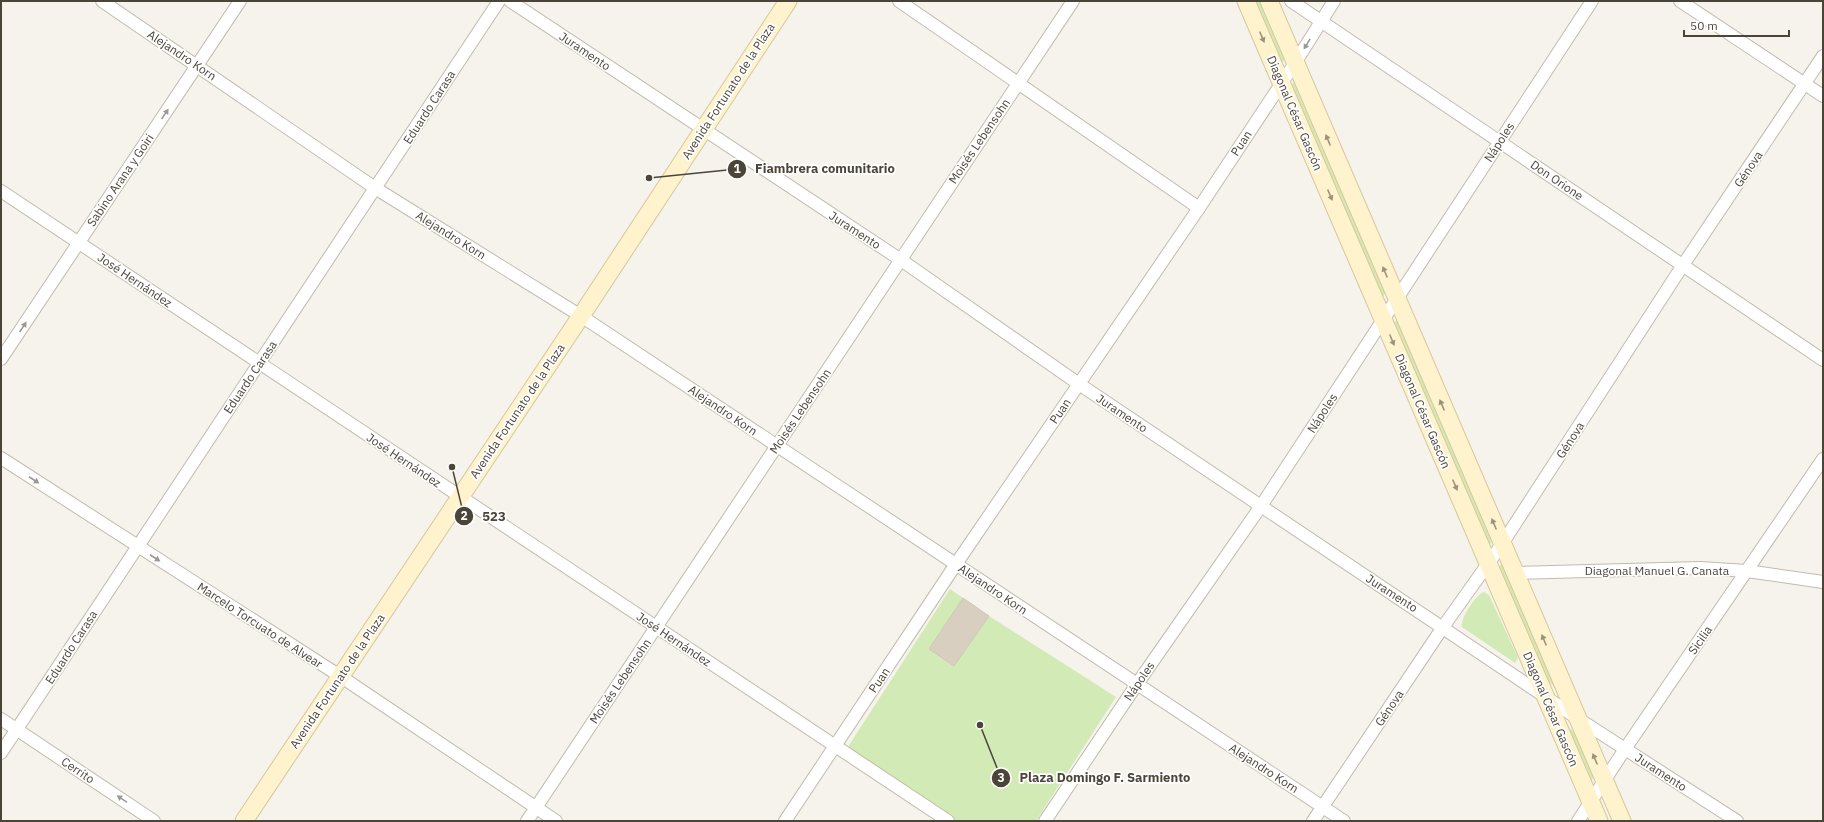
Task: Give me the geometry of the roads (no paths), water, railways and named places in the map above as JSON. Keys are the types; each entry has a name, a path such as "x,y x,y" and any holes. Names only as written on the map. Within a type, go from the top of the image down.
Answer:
{"street":[{"name":"Alejandro Korn","path":"102,1 375,188 581,316 1344,821"},
{"name":"Sabino Arana y Goiri","path":"1,360 240,1"},
{"name":"Eduardo Carasa","path":"1,753 498,1"},
{"name":"Juramento","path":"510,1 901,260 1079,384 1577,718 1737,821"},
{"name":"Avenida Fortunato de la Plaza","path":"244,821 581,316 788,1"},
{"path":"899,1 1019,82 1199,208"},
{"name":"Moisés Lebensohn","path":"527,821 1073,1"},
{"name":"Diagonal César Gascón","path":"1246,1 1600,821"},
{"name":"Diagonal César Gascón","path":"1269,1 1622,821"},
{"name":"Don Orione","path":"1291,1 1823,360"},
{"name":"Puan","path":"785,821 956,564 1199,208 1295,63 1320,21 1334,1"},
{"name":"Nápoles","path":"1045,821 1137,684 1261,506 1592,1"},
{"path":"1680,1 1823,96"},
{"name":"Génova","path":"1313,821 1443,627 1489,564 1683,265 1823,56"},
{"name":"José Hernández","path":"1,191 948,821"},
{"name":"Marcelo Torcuato de Alvear","path":"1,458 340,676 556,821"},
{"name":"Sicilia","path":"1578,821 1625,749 1823,459"},
{"name":"Diagonal Manuel G. Canata","path":"1515,573 1677,568 1747,571 1823,582"},
{"name":"Cerrito","path":"1,719 154,821"}],"place":[{"name":"Fiambrera comunitario","path":"649,178"},
{"name":"523","path":"452,467"},
{"name":"Plaza Domingo F. Sarmiento","path":"980,725"}]}
